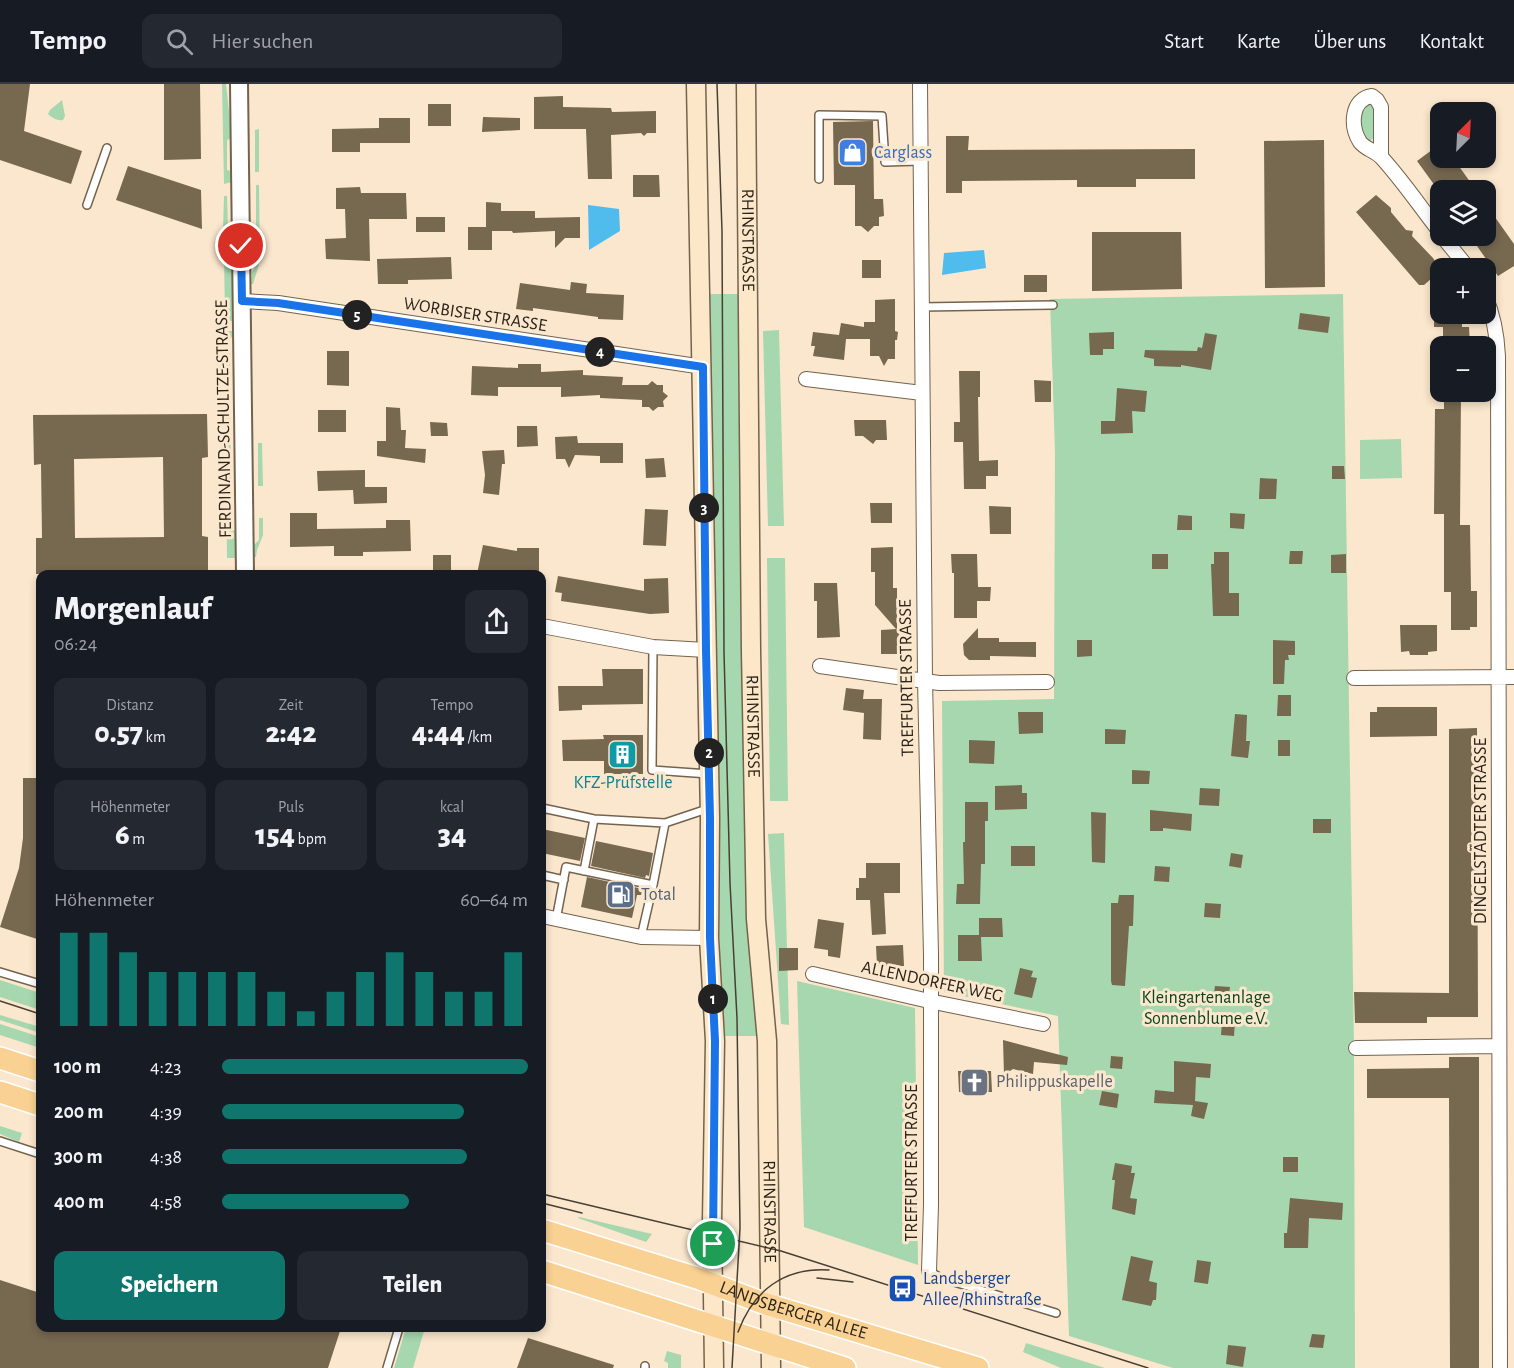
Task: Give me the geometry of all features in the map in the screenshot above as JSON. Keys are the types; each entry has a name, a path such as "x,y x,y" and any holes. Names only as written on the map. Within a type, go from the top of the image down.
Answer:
{"main road":[{"path":"696,84 703,367 710,938 715,1041 714,1368"},
{"name":"RHINSTRASSE","path":"746,84 756,919 767,1041 771,1368"},
{"path":"0,1059 36,1070"},
{"path":"0,1092 36,1104"},
{"name":"LANDSBERGER ALLEE","path":"546,1231 769,1305 978,1368"},
{"path":"546,1272 770,1346 845,1368"}],"street":[{"name":"FERDINAND-SCHULTZE-STRASSE","path":"239,84 245,570"},
{"name":"TREFFURTER STRASSE","path":"920,84 925,680 930,944 929,1271"},
{"path":"1381,156 1430,220"},
{"path":"1451,246 1460,258"},
{"name":"WORBISER STRASSE","path":"242,301 278,303 703,367"},
{"name":"DINGELSTÄDTER STRASSE","path":"1495,324 1500,677 1498,1046 1500,1368"},
{"path":"806,379 922,393"},
{"path":"546,627 653,647 706,650"},
{"path":"820,666 939,683 1047,682"},
{"path":"1354,678 1514,677"},
{"path":"546,917 641,938 710,938"},
{"name":"ALLENDORFER WEG","path":"813,974 1043,1024"},
{"path":"1356,1048 1498,1046"}],"lane":[{"path":"819,179 819,115 882,116 885,162 920,161"},
{"path":"87,205 107,148"},
{"path":"921,307 1053,305"},
{"path":"653,647 651,770 709,774"},
{"path":"546,809 594,819 665,823 710,808"},
{"path":"584,871 594,819"},
{"path":"641,938 665,823"},
{"path":"556,920 566,867 653,885"},
{"path":"546,876 564,880"},
{"path":"0,972 36,983"},
{"path":"2,1144 36,1153"},
{"path":"929,1271 941,1278 1056,1312"},
{"path":"387,1368 398,1332"}],"green space":[{"path":"222,84 226,84 232,138 227,140 227,170 232,171 232,182 224,184"},
{"path":"62,100 65,116 63,120 59,120 48,114"},
{"path":"1368,104 1374,106 1376,136 1369,142 1362,134 1360,124"},
{"path":"259,129 259,172 255,172 255,130"},
{"path":"256,185 259,185 260,261 253,284 251,284 252,272 256,266"},
{"path":"224,196 227,196 228,231 223,230"},
{"path":"224,254 228,254 233,260 233,321 225,321"},
{"path":"709,294 739,294 746,846 757,1036 721,1036"},
{"name":"Kleingartenanlage Sonnenblume e.V.","path":"1343,294 1354,1049 1355,1368 1173,1368 1069,1336 1058,1016 944,992 942,701 1054,699 1055,453 1050,299"},
{"path":"779,330 784,526 768,526 763,331"},
{"path":"225,331 234,331 230,339 231,527 237,533 236,558 227,558"},
{"path":"1401,439 1402,478 1360,479 1360,440"},
{"path":"258,443 262,443 263,486 258,486"},
{"path":"259,518 263,518 263,535 256,557 254,557 254,545 259,540"},
{"path":"767,558 785,558 788,801 770,801"},
{"path":"784,833 789,1025 781,1024 768,834"},
{"path":"0,980 36,992 36,1009 0,997"},
{"path":"797,981 915,1008 918,1265 804,1227"},
{"path":"0,1015 36,1026 36,1032 0,1020"},
{"path":"0,1024 36,1036 36,1047 0,1035"},
{"path":"0,1126 22,1133 19,1142 0,1134"},
{"path":"579,1217 652,1234 646,1242"},
{"path":"405,1332 424,1332 413,1368 394,1368"},
{"path":"1026,1343 1105,1368 1061,1368 1023,1352"},
{"path":"667,1351 681,1355 681,1368 668,1368 668,1363 664,1361"}],"water":[{"path":"588,205 619,209 620,231 589,250"},
{"path":"984,250 986,268 942,275 944,253"}],"building":[{"path":"0,84 30,84 24,131 82,151 71,184 0,160"},
{"path":"164,84 200,84 201,159 164,160"},
{"path":"563,96 563,107 611,108 612,112 656,111 656,133 647,133 644,136 641,133 611,135 612,179 588,179 586,129 534,129 534,97"},
{"path":"428,104 451,104 451,126 428,126"},
{"path":"483,117 520,118 520,130 482,132"},
{"path":"379,118 410,118 410,143 360,143 360,152 332,152 332,129 379,128"},
{"name":"Carglass","path":"873,121 874,199 883,199 884,216 879,217 879,226 874,226 868,232 861,226 855,226 855,185 834,185 833,122"},
{"path":"946,136 969,136 968,150 1195,149 1195,179 1136,179 1136,187 1077,187 1077,180 962,181 962,193 946,193"},
{"path":"1324,140 1325,287 1265,288 1264,141"},
{"path":"1430,151 1430,168 1460,168 1469,180 1431,180 1417,161"},
{"path":"128,166 201,190 202,229 116,200"},
{"path":"633,175 659,175 660,197 633,197"},
{"path":"360,187 361,193 406,193 407,219 369,219 370,261 326,259 325,239 346,238 345,209 336,209 336,188"},
{"path":"1376,195 1391,208 1391,212 1406,230 1413,231 1412,236 1433,258 1430,258 1430,280 1424,285 1419,285 1356,212"},
{"path":"486,202 501,203 501,211 535,211 535,218 580,217 580,238 565,238 555,248 555,231 513,233 512,231 492,231 492,250 468,250 468,227 486,227"},
{"path":"416,217 445,217 445,232 416,232"},
{"path":"1496,219 1514,244 1514,266 1498,276 1496,258 1485,258 1477,246 1496,246"},
{"path":"1092,232 1181,232 1182,289 1092,291"},
{"path":"451,257 452,279 408,280 408,284 378,284 377,259"},
{"path":"862,260 881,260 881,278 862,278"},
{"path":"1024,275 1047,275 1047,292 1024,292"},
{"path":"571,282 587,284 586,293 624,295 623,320 598,319 598,317 533,308 533,311 516,309 520,283 570,290"},
{"path":"895,299 895,331 898,332 897,340 895,340 895,359 888,359 884,366 879,356 870,356 870,339 846,339 844,360 813,356 815,346 811,346 813,332 839,335 841,323 864,327 864,322 875,322 875,300"},
{"path":"1300,313 1330,317 1328,333 1298,329"},
{"path":"1434,324 1462,324 1462,327 1469,327 1469,336 1443,336 1443,327 1434,327"},
{"path":"1114,332 1114,349 1103,349 1103,355 1090,355 1089,333"},
{"path":"1205,333 1217,335 1211,370 1181,365 1181,367 1154,366 1154,359 1144,357 1145,350 1197,351 1198,347 1202,348"},
{"path":"327,351 349,351 349,386 327,385"},
{"path":"518,364 541,364 541,372 583,370 583,375 623,377 622,385 648,385 652,381 657,385 663,385 663,392 668,396 663,401 664,407 658,407 653,411 649,407 642,407 642,400 600,398 600,395 561,397 561,387 498,387 498,396 471,395 472,366 518,368"},
{"path":"959,371 980,371 979,461 998,460 998,476 986,476 986,489 964,489 963,442 954,442 954,422 960,422"},
{"path":"1034,380 1051,381 1051,402 1035,402"},
{"path":"1117,388 1147,391 1145,412 1132,411 1133,433 1101,434 1101,421 1115,421"},
{"path":"1444,402 1461,402 1460,525 1470,525 1471,591 1477,591 1477,627 1470,627 1470,630 1451,630 1451,592 1444,592 1444,514 1434,514 1435,409 1444,409"},
{"path":"386,407 400,408 401,430 406,430 405,448 426,449 425,463 377,456 377,441 386,441"},
{"path":"318,410 346,410 346,432 318,432"},
{"path":"207,414 208,457 202,458 202,536 208,537 208,570 36,570 36,538 42,538 41,464 34,465 33,415","holes":["163,457 164,537 75,538 74,459"]},
{"path":"854,420 886,420 887,440 876,440 873,444 863,436 855,436"},
{"path":"430,422 447,423 448,436 431,436"},
{"path":"517,426 537,426 538,446 517,447"},
{"path":"577,436 578,443 623,443 623,463 600,463 600,456 575,455 569,468 565,459 556,459 555,437"},
{"path":"504,450 505,464 502,464 499,495 483,493 485,475 482,451"},
{"path":"664,458 666,477 646,478 645,459"},
{"path":"1332,466 1344,466 1345,479 1332,479"},
{"path":"365,470 365,487 387,487 387,503 354,504 353,490 318,491 317,471"},
{"path":"1260,478 1277,479 1276,499 1259,499"},
{"path":"870,503 892,503 892,523 871,523"},
{"path":"989,506 1011,507 1011,534 990,534"},
{"path":"645,509 668,510 666,546 643,545"},
{"path":"290,513 317,513 317,529 386,528 386,520 410,520 411,551 363,552 363,556 334,556 334,546 290,547"},
{"path":"1230,513 1245,514 1244,529 1230,528"},
{"path":"1178,515 1192,516 1192,530 1177,530"},
{"path":"483,545 517,551 517,548 539,548 539,570 478,570"},
{"path":"893,547 893,588 897,588 897,629 899,629 900,654 881,654 881,630 896,629 875,605 875,572 871,572 871,548"},
{"path":"1290,551 1303,551 1302,564 1289,564"},
{"path":"1214,552 1229,552 1229,593 1239,593 1239,616 1213,616 1211,564 1214,564"},
{"path":"951,554 977,554 978,587 991,587 990,601 977,601 977,618 954,618 954,573 952,573"},
{"path":"1152,554 1168,554 1168,569 1152,569"},
{"path":"1346,554 1346,573 1331,573 1331,555"},
{"path":"433,555 451,555 451,570 433,570"},
{"path":"558,576 644,591 644,579 668,578 669,613 650,614 561,601 562,593 555,592"},
{"path":"814,583 837,583 840,637 817,638 817,601 814,601"},
{"path":"1400,625 1437,625 1437,651 1428,652 1428,655 1410,655 1409,651 1401,652"},
{"path":"978,628 978,638 999,638 999,642 1036,642 1036,657 990,656 990,660 969,660 964,655 963,644"},
{"path":"1077,640 1092,640 1092,656 1077,657"},
{"path":"1273,640 1295,641 1295,655 1288,655 1289,660 1285,660 1284,684 1273,684"},
{"path":"602,669 643,669 643,704 582,705 582,710 559,711 558,686 603,686"},
{"path":"846,688 864,690 863,699 882,699 881,740 863,739 864,713 843,710"},
{"path":"1278,695 1291,695 1291,716 1277,716"},
{"path":"1377,707 1437,707 1437,736 1370,737 1370,712 1377,712"},
{"path":"1018,712 1043,712 1043,733 1019,734"},
{"path":"1235,714 1247,715 1246,741 1250,741 1248,758 1231,756"},
{"path":"1477,728 1478,1017 1427,1017 1427,1023 1355,1023 1354,992 1449,993 1449,729"},
{"path":"1105,729 1126,730 1125,744 1105,744"},
{"name":"KFZ-Prüfstelle","path":"603,735 643,735 643,774 604,774 604,761 563,761 562,740 604,739"},
{"path":"969,740 995,741 994,764 969,763"},
{"path":"1278,740 1290,740 1290,756 1278,756"},
{"path":"1132,770 1150,771 1149,784 1132,784"},
{"path":"23,778 36,778 36,939 0,927 19,868 23,838"},
{"path":"1022,785 1022,793 1027,793 1027,809 995,810 995,786"},
{"path":"1200,788 1220,789 1219,806 1199,805"},
{"path":"965,802 988,802 988,821 985,821 985,864 981,864 980,904 956,904 957,884 964,884"},
{"path":"1150,810 1192,814 1191,831 1163,828 1163,831 1150,831"},
{"path":"1091,812 1106,813 1105,863 1092,862"},
{"path":"1313,819 1331,819 1331,833 1313,833"},
{"path":"546,830 585,838 580,861 546,854"},
{"path":"596,841 653,853 649,876 646,875 645,878 591,866"},
{"path":"1011,846 1035,846 1035,866 1011,866"},
{"path":"1231,853 1243,855 1241,868 1229,866"},
{"path":"866,863 900,863 900,893 884,893 886,934 872,935 870,900 856,900 859,878 866,878"},
{"path":"1155,866 1170,867 1169,882 1154,881"},
{"path":"587,877 643,889 641,895 637,895 632,918 581,907"},
{"path":"1119,895 1134,895 1133,926 1129,926 1125,986 1112,985 1111,981 1111,903 1118,903"},
{"path":"1205,903 1221,904 1220,918 1204,917"},
{"path":"979,918 1002,918 1003,937 981,937 982,961 958,961 958,935 979,935"},
{"path":"818,919 844,923 840,958 828,956 828,950 814,948"},
{"path":"903,945 904,966 877,966 876,946"},
{"path":"779,948 798,948 798,970 779,971"},
{"path":"1020,968 1033,971 1031,977 1037,978 1032,998 1014,994"},
{"path":"1215,986 1230,987 1228,1001 1213,1000"},
{"path":"1222,1021 1235,1022 1234,1036 1221,1035"},
{"path":"1003,1040 1068,1057 1067,1065 1034,1062 1033,1074 1013,1069 1004,1075"},
{"path":"1111,1056 1123,1057 1122,1069 1110,1068"},
{"path":"1449,1057 1479,1057 1479,1368 1450,1368 1449,1098 1367,1098 1367,1069 1449,1068"},
{"path":"1174,1061 1211,1064 1210,1078 1196,1077 1195,1101 1208,1103 1204,1119 1191,1116 1193,1105 1154,1103 1155,1090 1174,1092"},
{"name":"Philippuskapelle","path":"958,1071 991,1071 992,1092 959,1092"},
{"path":"1102,1091 1119,1094 1117,1108 1099,1105"},
{"path":"1283,1157 1298,1157 1298,1172 1283,1172"},
{"path":"1115,1163 1132,1166 1131,1173 1135,1173 1130,1198 1137,1199 1135,1215 1112,1209 1115,1180 1112,1180"},
{"path":"1290,1198 1343,1203 1342,1220 1309,1218 1308,1248 1284,1248"},
{"path":"1131,1256 1153,1261 1149,1281 1157,1283 1156,1300 1153,1300 1151,1306 1122,1300"},
{"path":"1197,1260 1211,1262 1208,1284 1194,1282"},
{"path":"0,1280 36,1292 36,1332 340,1332 328,1368 0,1368"},
{"path":"1312,1334 1325,1335 1323,1348 1309,1347"},
{"path":"528,1338 614,1365 613,1368 517,1368"},
{"path":"1228,1345 1246,1347 1243,1367 1226,1364"}],"tram line":[{"path":"717,84 722,231 724,652 730,883 737,1018 740,1228 732,1368"},
{"path":"0,1001 36,1013"},
{"path":"546,1195 781,1251 1148,1368"},
{"path":"546,1204 582,1213"},
{"path":"738,1332 752,1305 772,1284 798,1273 829,1270"},
{"path":"817,1278 853,1282"}],"place":[{"name":"Carglass","path":"853,153"},
{"name":"KFZ-Prüfstelle","path":"623,754"},
{"name":"Total","path":"620,895"},
{"name":"Philippuskapelle","path":"975,1082"},
{"name":"Landsberger Allee/Rhinstraße","path":"902,1289"}],"route":[{"path":"241,246 242,301 278,303 703,367 710,938 715,1041 713,1244"}]}
